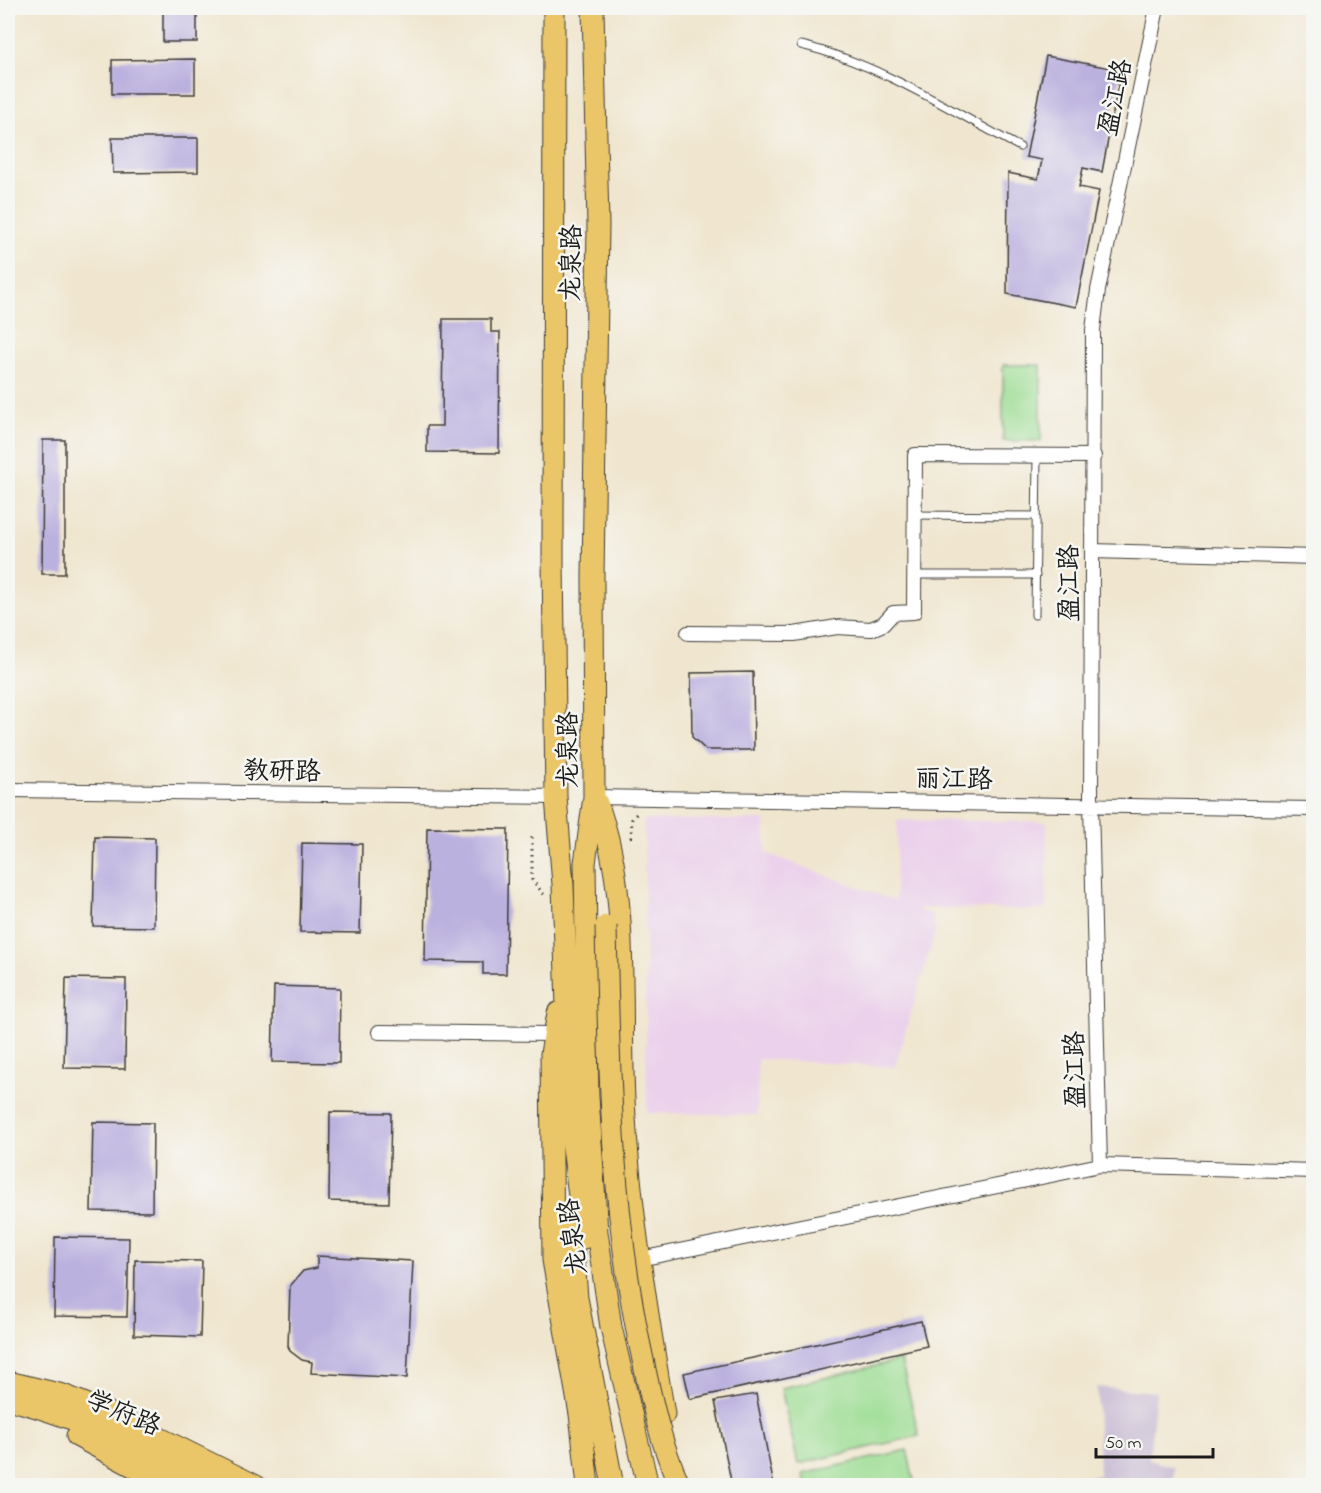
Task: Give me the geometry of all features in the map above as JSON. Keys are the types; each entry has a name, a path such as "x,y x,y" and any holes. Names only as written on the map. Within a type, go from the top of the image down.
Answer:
{"main road":[{"name":"龙泉路","path":"554,8 553,561 556,797 563,885 571,1129 569,1195 584,1232 611,1327 648,1485"},
{"name":"龙泉路","path":"592,8 598,225 592,579 594,797 585,863 588,1096 584,1232 598,1330 634,1485"},
{"path":"594,797 606,926 609,1106 621,1239 634,1323 658,1427 678,1485"},
{"path":"594,797 610,849 619,921 628,1173 678,1485"},
{"path":"566,980 551,1054 553,1260 580,1414 588,1485"},
{"path":"584,1232 577,1298 613,1485"},
{"path":"8,1382 63,1395 111,1414 255,1485"},
{"name":"学府路","path":"8,1399 42,1408 141,1447 215,1485"},
{"name":"学府路","path":"8,1410 39,1418 137,1456 192,1485"},
{"name":"学府路","path":"39,1418 102,1447 170,1485"}],"street":[{"name":"盈江路","path":"1100,1165 1091,804 1093,330 1098,290 1157,8"},
{"path":"688,633 794,634 837,627 871,629 883,624 893,613 914,612 915,455 1094,456"},
{"path":"1092,551 1314,557"},
{"name":"教研路","path":"8,790 556,797"},
{"name":"丽江路","path":"594,797 1314,809"},
{"path":"379,1032 554,1034"},
{"path":"640,1259 1100,1165 1314,1171"}],"lane":[{"path":"801,45 828,51 869,68 1020,147"},
{"path":"1035,615 1037,456"},
{"path":"914,514 1036,516"},
{"path":"914,575 1036,575"}],"path":[{"path":"631,838 632,819 636,813 647,812"},
{"path":"532,837 532,880"}],"shaded area":[{"path":"644,820 765,820 766,853 895,901 897,820 1047,822 1046,910 915,908 932,915 935,932 895,1067 758,1059 757,1115 647,1113"},
{"path":"1097,1387 1156,1392 1149,1460 1174,1467 1173,1485 1044,1485 1099,1475"}],"green space":[{"path":"1003,365 1041,365 1041,441 1003,441"},
{"path":"901,1360 919,1436 798,1464 781,1388"},
{"path":"907,1450 915,1485 806,1485 803,1474"}],"building":[{"path":"163,8 197,8 197,42 163,42"},
{"path":"1046,56 1121,70 1102,172 1083,168 1079,187 1099,191 1076,307 1007,294 1008,173 1038,179 1042,160 1026,157"},
{"path":"195,59 195,94 112,94 112,60"},
{"path":"112,138 198,138 198,172 113,173"},
{"path":"443,319 491,319 491,332 500,332 499,453 427,452 427,426 442,426"},
{"path":"43,440 65,440 65,574 42,574"},
{"path":"753,672 754,750 706,750 692,737 691,673"},
{"path":"427,828 508,829 506,974 483,974 483,962 425,961"},
{"path":"95,837 155,838 154,927 93,926"},
{"path":"302,843 362,844 360,933 300,932"},
{"path":"66,978 126,979 125,1069 64,1068"},
{"path":"274,986 340,988 339,1063 272,1062"},
{"path":"330,1112 391,1113 389,1203 329,1201"},
{"path":"93,1122 153,1123 152,1212 91,1211"},
{"path":"55,1237 129,1238 127,1317 54,1316"},
{"path":"317,1256 413,1261 407,1378 311,1373 312,1362 302,1360 290,1351 288,1346 290,1286 303,1271 317,1268"},
{"path":"135,1260 202,1261 200,1337 134,1335"},
{"path":"921,1321 927,1346 690,1399 684,1373"},
{"path":"756,1394 774,1486 732,1486 715,1401"}]}
